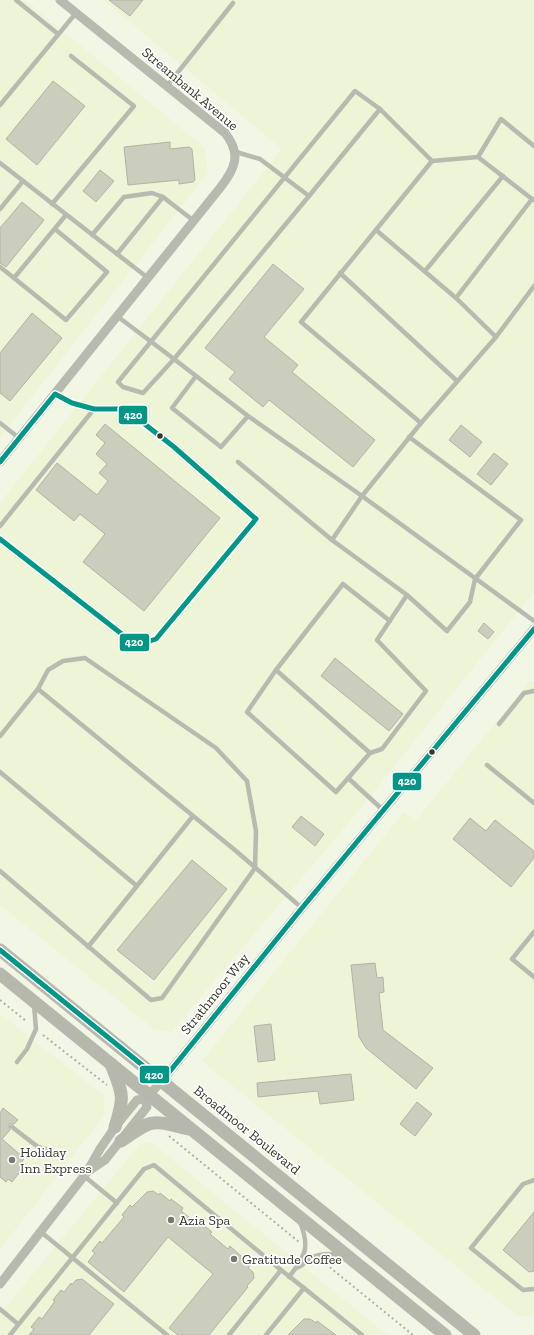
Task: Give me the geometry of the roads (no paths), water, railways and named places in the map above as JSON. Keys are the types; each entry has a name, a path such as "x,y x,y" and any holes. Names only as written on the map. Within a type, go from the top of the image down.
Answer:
{"main road":[{"name":"Broadmoor Boulevard","path":"0,950 474,1335"},
{"path":"0,974 110,1063 147,1096 192,1129 445,1335"},
{"path":"110,1063 122,1093 122,1105 115,1127"},
{"path":"121,1141 144,1124 153,1121 192,1129"}],"street":[{"name":"Streambank Avenue","path":"0,462 226,180 233,167 236,152 232,142 225,134 60,0"},
{"name":"Strathmoor Way","path":"85,1174 115,1127 137,1100 147,1096 162,1081 302,908 534,629"},
{"path":"0,1284 85,1174 105,1160 121,1141 147,1107 147,1096"}],"lane":[{"path":"16,0 58,34"},
{"path":"167,86 233,3"},
{"path":"0,105 76,13"},
{"path":"52,204 134,106 71,56"},
{"path":"380,110 174,359 143,393 123,387 118,382 355,91 380,110 432,161"},
{"path":"478,157 501,118 534,146"},
{"path":"236,152 260,159 309,196"},
{"path":"421,422 301,322 432,161 478,157 533,199 456,298"},
{"path":"0,163 148,278"},
{"path":"425,271 503,176"},
{"path":"0,209 23,181"},
{"path":"92,235 124,197 152,193 163,197 194,221"},
{"path":"117,254 163,197"},
{"path":"14,278 66,215"},
{"path":"0,267 66,320 107,272 54,229"},
{"path":"376,230 456,298 496,337"},
{"path":"340,274 457,381"},
{"path":"332,540 362,496 421,422 496,337 534,286"},
{"path":"118,316 248,416 362,496 534,621"},
{"path":"196,376 172,408 221,447 248,416"},
{"path":"0,539 132,642 144,643 156,639 256,519 133,415 120,409 94,409 72,403 55,394"},
{"path":"0,526 94,409"},
{"path":"0,423 19,438"},
{"path":"238,462 332,540 407,595 447,631 470,602 475,578 521,520 409,438"},
{"path":"390,621 343,584 276,670 247,712 336,792 370,753 382,749 426,691 377,640 390,621 407,595"},
{"path":"0,736 38,689 48,670 63,661 85,658 216,748 247,781 256,831 255,868 162,998 151,1000 0,871"},
{"path":"276,670 370,753"},
{"path":"38,689 193,816 302,908"},
{"path":"499,724 524,693 534,691"},
{"path":"488,765 534,803"},
{"path":"0,772 137,886"},
{"path":"348,778 383,810"},
{"path":"88,947 193,816"},
{"path":"534,932 512,959 534,977"},
{"path":"17,1062 26,1049 36,1029 34,1002"},
{"path":"12,1127 38,1147 46,1149"},
{"path":"10,1335 144,1169 154,1165 362,1335"},
{"path":"85,1174 117,1203"},
{"path":"534,1180 523,1184 471,1248 523,1290 534,1289"},
{"path":"290,1276 296,1268 306,1248 305,1235 297,1215"},
{"path":"41,1232 167,1335"},
{"path":"296,1268 303,1266 316,1256 328,1253 349,1257"},
{"path":"229,1335 281,1270"},
{"path":"266,1335 304,1288"},
{"path":"0,1309 18,1324"}],"place":[{"name":"Holiday Inn Express","path":"12,1160"},
{"name":"Azia Spa","path":"171,1220"},
{"name":"Gratitude Coffee","path":"234,1259"}]}
